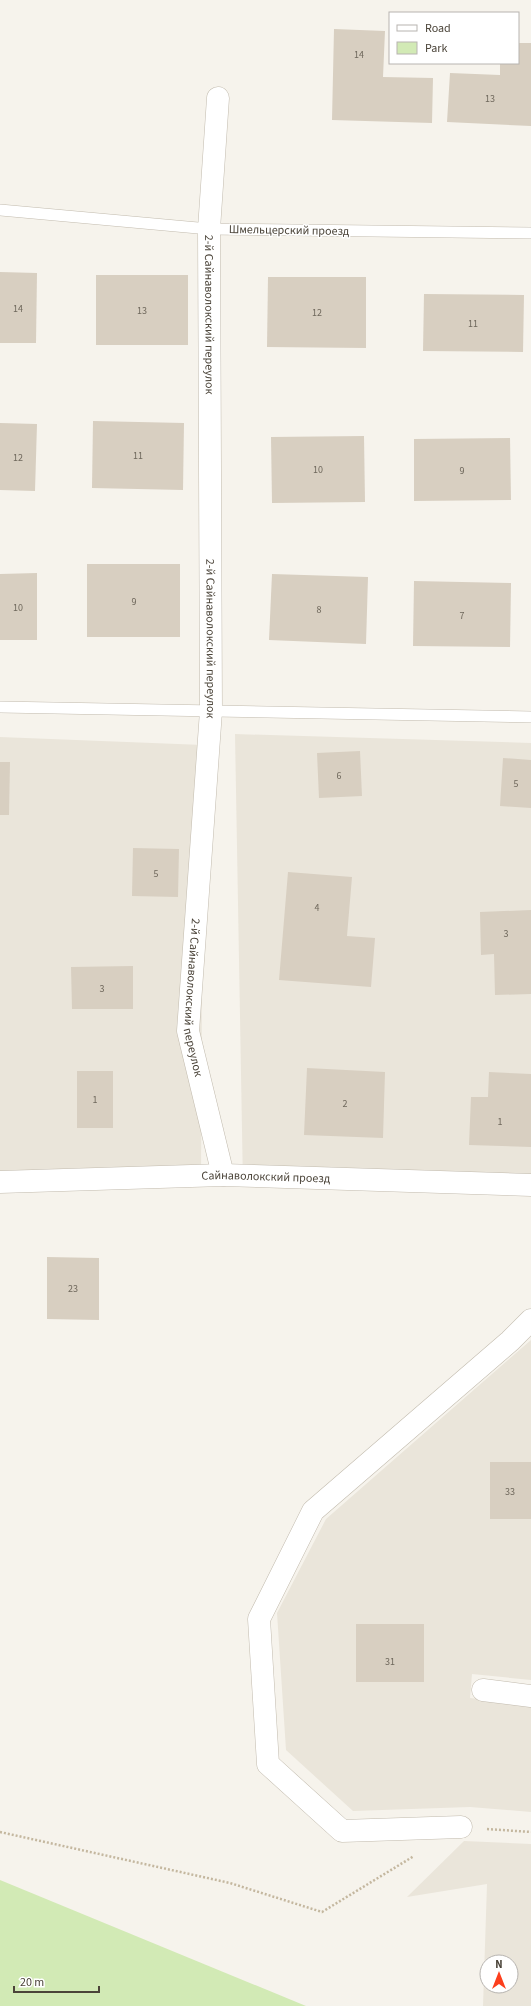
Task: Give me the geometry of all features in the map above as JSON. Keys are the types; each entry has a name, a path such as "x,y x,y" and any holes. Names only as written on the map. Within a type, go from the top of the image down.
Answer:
{"street":[{"name":"2-й Сайнаволокский переулок","path":"218,98 209,229 210,711 188,1031 223,1175"},
{"name":"Сайнаволокский проезд","path":"0,1182 223,1175 531,1185"},
{"path":"461,1827 342,1831 268,1764 259,1619 313,1510 510,1341 531,1320"},
{"path":"483,1690 531,1696"}],"lane":[{"name":"Шмельцерский проезд","path":"0,210 209,229 531,233"},
{"path":"0,707 531,717"}],"path":[{"path":"461,1827 531,1832"},
{"path":"0,1832 230,1883 322,1912 414,1855"}],"shaded area":[{"path":"235,734 531,743 531,1189 243,1186"},
{"path":"0,737 203,745 201,1184 0,1178"},
{"path":"531,1340 531,1680 472,1674 470,1698 531,1705 531,1812 470,1807 353,1811 286,1750 277,1613 326,1519"},
{"path":"464,1841 531,1844 531,2006 483,2006 483,1994 519,1994 519,1954 485,1954 487,1884 407,1897"}],"green space":[{"path":"0,1880 306,2006 0,2006"}],"building":[{"path":"334,29 385,31 383,77 433,78 432,123 332,120"},
{"path":"519,43 531,43 531,126 447,122 450,73 500,75 500,64 519,64"},
{"path":"0,272 37,273 36,343 0,343"},
{"path":"96,275 188,275 188,345 96,345"},
{"path":"268,277 366,277 366,348 267,347"},
{"path":"424,294 524,295 523,352 423,351"},
{"path":"93,421 184,423 183,490 92,488"},
{"path":"0,423 37,424 35,491 0,490"},
{"path":"364,436 365,502 272,503 271,437"},
{"path":"510,438 511,500 414,501 414,439"},
{"path":"87,564 180,564 180,637 87,637"},
{"path":"37,573 37,640 0,640 0,574"},
{"path":"272,574 368,577 366,644 269,640"},
{"path":"414,581 511,583 510,647 413,646"},
{"path":"360,751 362,796 319,798 317,753"},
{"path":"503,758 531,760 531,808 500,806"},
{"path":"0,762 10,762 9,815 0,815"},
{"path":"133,848 179,849 178,897 132,896"},
{"path":"288,872 352,877 347,936 375,938 371,987 279,980"},
{"path":"531,910 531,994 495,995 494,954 481,955 480,912"},
{"path":"133,966 133,1009 72,1009 71,967"},
{"path":"307,1068 385,1072 383,1138 304,1135"},
{"path":"77,1071 113,1071 113,1128 77,1128"},
{"path":"489,1072 531,1074 531,1147 469,1145 471,1097 488,1097"},
{"path":"47,1257 99,1258 99,1320 47,1319"},
{"path":"490,1462 531,1462 531,1519 490,1519"},
{"path":"356,1624 424,1624 424,1682 356,1682"}]}
